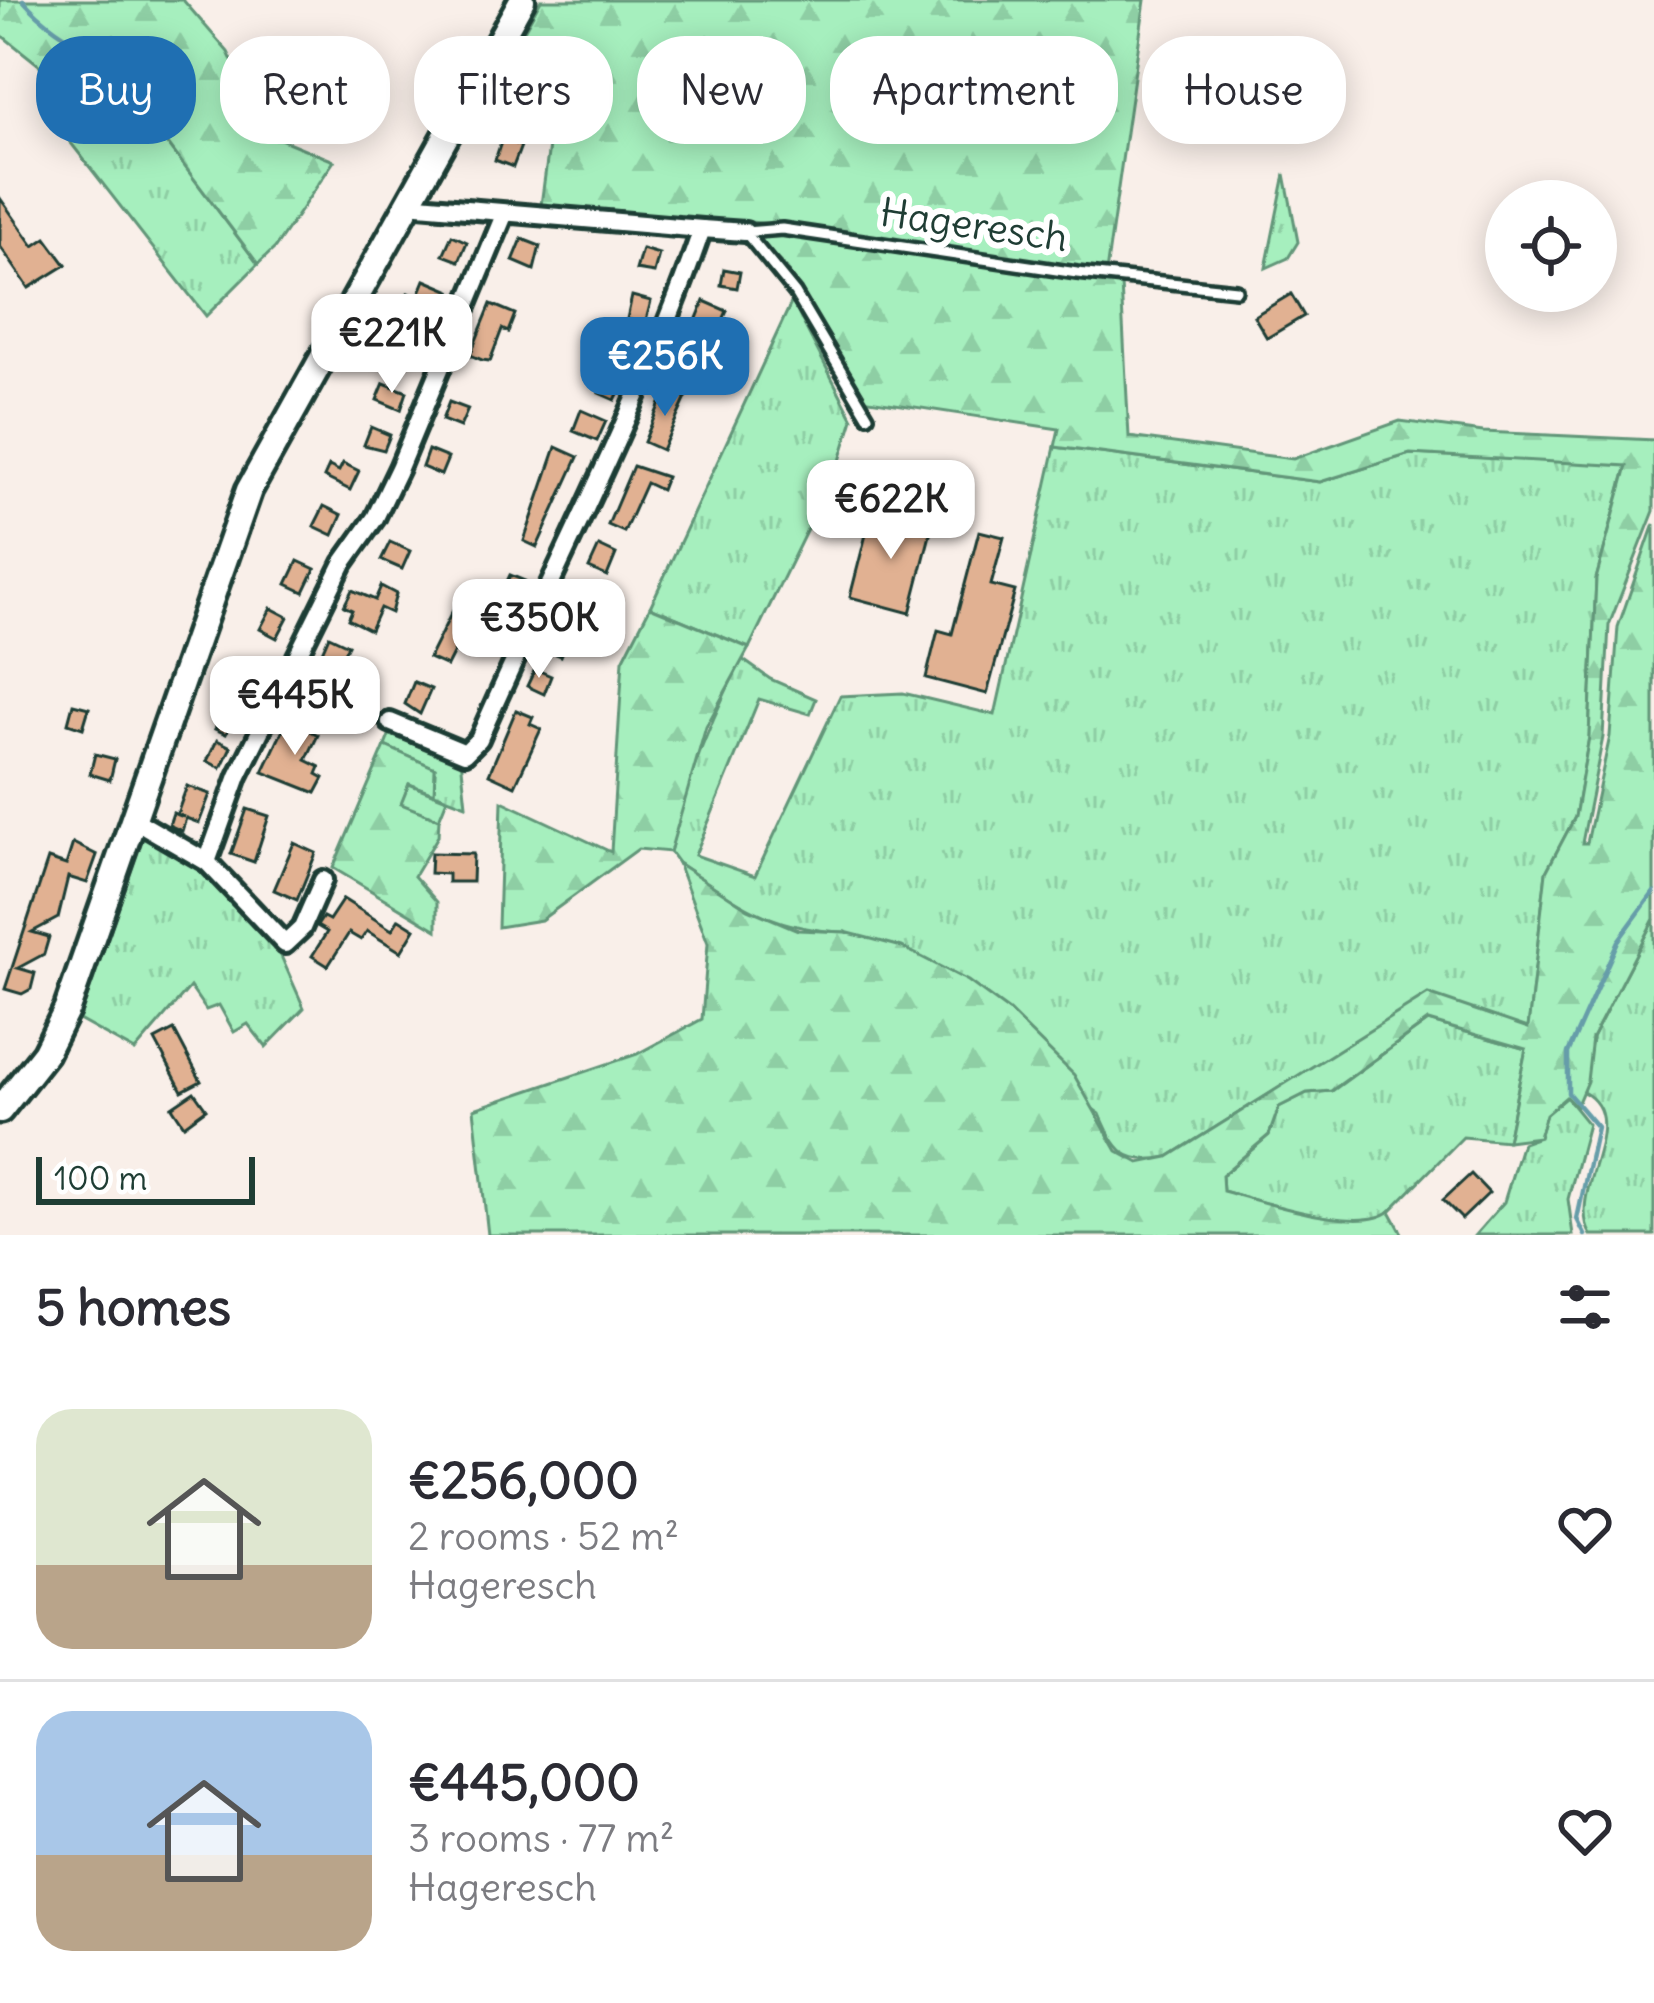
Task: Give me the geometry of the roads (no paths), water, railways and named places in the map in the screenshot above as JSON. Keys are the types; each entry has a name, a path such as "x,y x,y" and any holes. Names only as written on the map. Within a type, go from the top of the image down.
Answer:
{"main road":[{"path":"0,1110 45,1053 67,1009 249,490 522,0"}],"street":[{"name":"Hageresch","path":"407,204 746,232"},
{"path":"207,862 242,768 343,562 375,518 399,468 504,215"},
{"path":"390,722 465,753 479,740 552,573 602,482 702,229"},
{"path":"133,818 207,862 285,944 302,928 323,880"}],"lane":[{"name":"Hageresch","path":"746,232 782,230 1077,273 1236,290"},
{"path":"746,232 795,293 868,416"}],"waterway":[{"path":"23,0 66,36"},
{"path":"1585,1235 1577,1219 1597,1127 1568,1093 1568,1053 1618,941 1654,892"}]}
